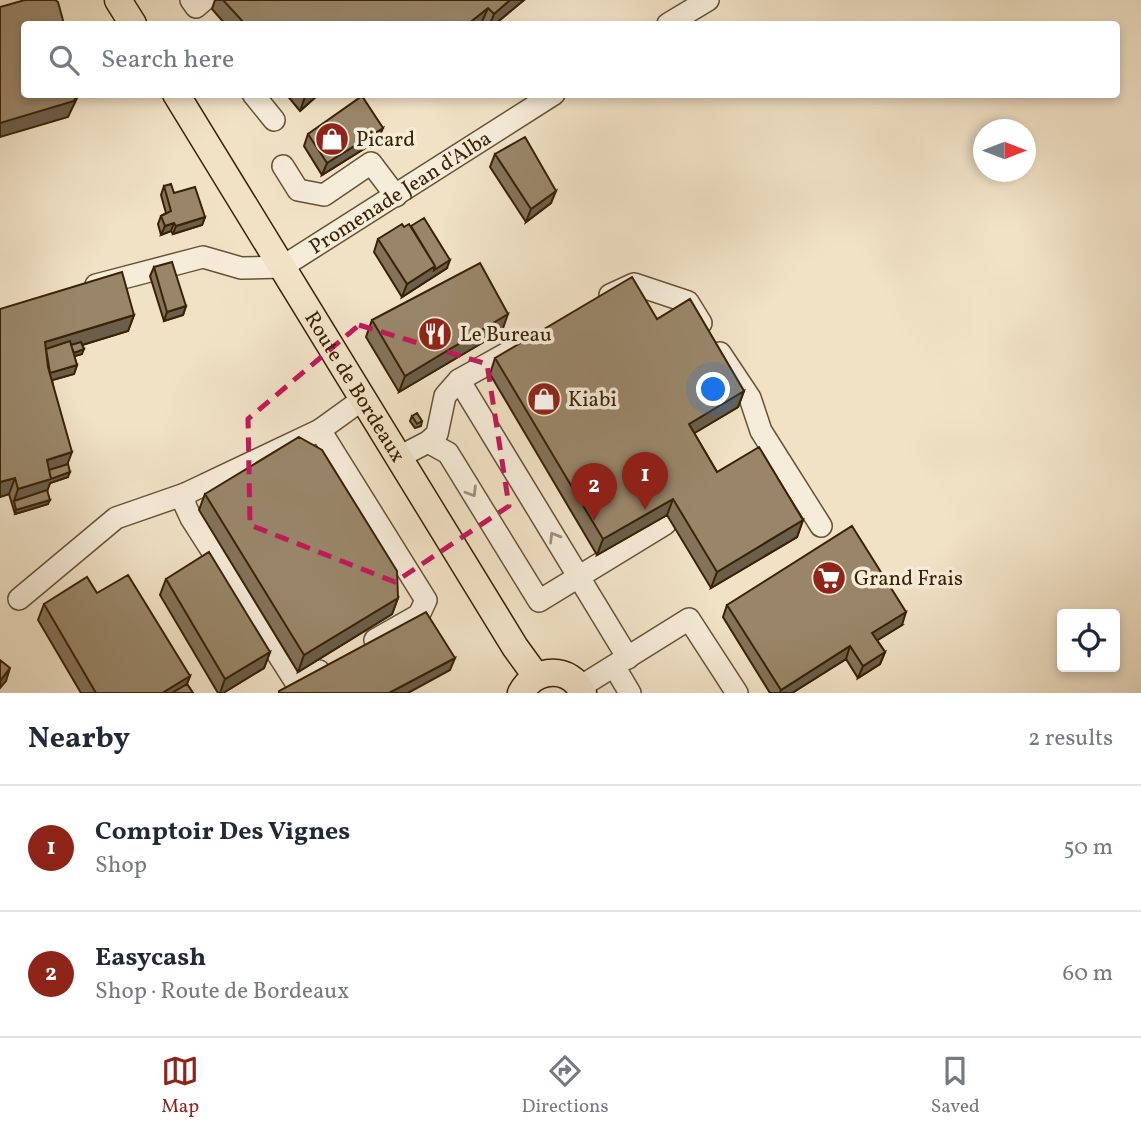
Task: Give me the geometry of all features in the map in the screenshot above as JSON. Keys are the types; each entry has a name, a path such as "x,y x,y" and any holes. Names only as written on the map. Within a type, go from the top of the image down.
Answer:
{"main road":[{"path":"118,0 131,21"},
{"name":"Route de Bordeaux","path":"178,98 515,647 529,685"},
{"path":"529,685 556,672 573,680 582,690"}],"lane":[{"path":"673,21 708,0"},
{"path":"256,98 274,120"},
{"name":"Promenade Jean d'Alba","path":"282,267 548,98"},
{"path":"283,166 298,190 324,195 371,163 396,196"},
{"path":"78,289 203,257 241,268 282,267"},
{"path":"598,302 634,284 688,302 750,398 761,431 821,526"},
{"path":"399,457 428,442 437,434 445,396 458,380 540,334"},
{"path":"458,380 579,577 621,662 630,693"},
{"path":"19,599 116,518 186,494 320,430 363,399"},
{"path":"320,430 426,600 419,615 358,649"},
{"path":"428,442 448,453 539,601 665,524"},
{"path":"186,494 186,505 191,518 297,684 334,663"},
{"path":"582,690 689,619 737,693"}],"highlighted area":[{"path":"359,325 487,364 509,506 395,582 250,525 248,419"}],"building":[{"path":"25,0 58,2 63,21 21,21 21,98 75,98 74,101 0,123 0,7"},
{"path":"223,0 510,0 494,14 488,8 472,21 242,21"},
{"path":"359,98 363,98 383,128 327,163 308,134"},
{"path":"525,137 556,191 531,209 495,154"},
{"path":"171,184 174,193 195,187 205,217 176,226 174,223 165,226 161,216 171,211 164,186"},
{"path":"424,218 450,260 434,270 435,266 411,226"},
{"path":"402,224 404,227 409,224 435,266 407,284 378,239"},
{"path":"172,262 186,306 167,312 154,267"},
{"name":"Le Bureau","path":"480,263 508,314 405,376 372,320"},
{"path":"122,272 134,315 45,342 48,367 72,452 47,460 51,479 18,489 15,478 0,482 0,309"},
{"path":"632,277 657,319 690,299 744,391 689,424 717,472 759,447 803,520 717,572 673,499 603,539 495,358"},
{"path":"70,341 77,365 50,373 46,349"},
{"path":"81,342 84,349 74,353 71,345"},
{"path":"417,413 422,421 417,424 412,416"},
{"path":"299,437 322,450 397,571 398,598 304,655 205,494"},
{"path":"68,464 70,472 51,479 49,470"},
{"path":"47,490 50,500 16,510 14,501"},
{"name":"Grand Frais","path":"852,526 906,612 872,633 885,652 863,666 850,646 781,690 727,605"},
{"path":"209,552 270,652 225,679 166,579"},
{"path":"128,575 190,676 162,693 96,693 44,604 87,577 97,593"},
{"path":"426,612 455,658 389,693 279,693 279,691"},
{"path":"0,660 10,668 0,681"},
{"path":"187,684 193,693 172,693"}],"place":[{"name":"Picard","path":"332,139"},
{"name":"Le Bureau","path":"435,334"},
{"name":"Kiabi","path":"544,399"},
{"name":"Comptoir Des Vignes","path":"645,510"},
{"name":"Easycash","path":"594,521"},
{"name":"Grand Frais","path":"829,578"}]}
